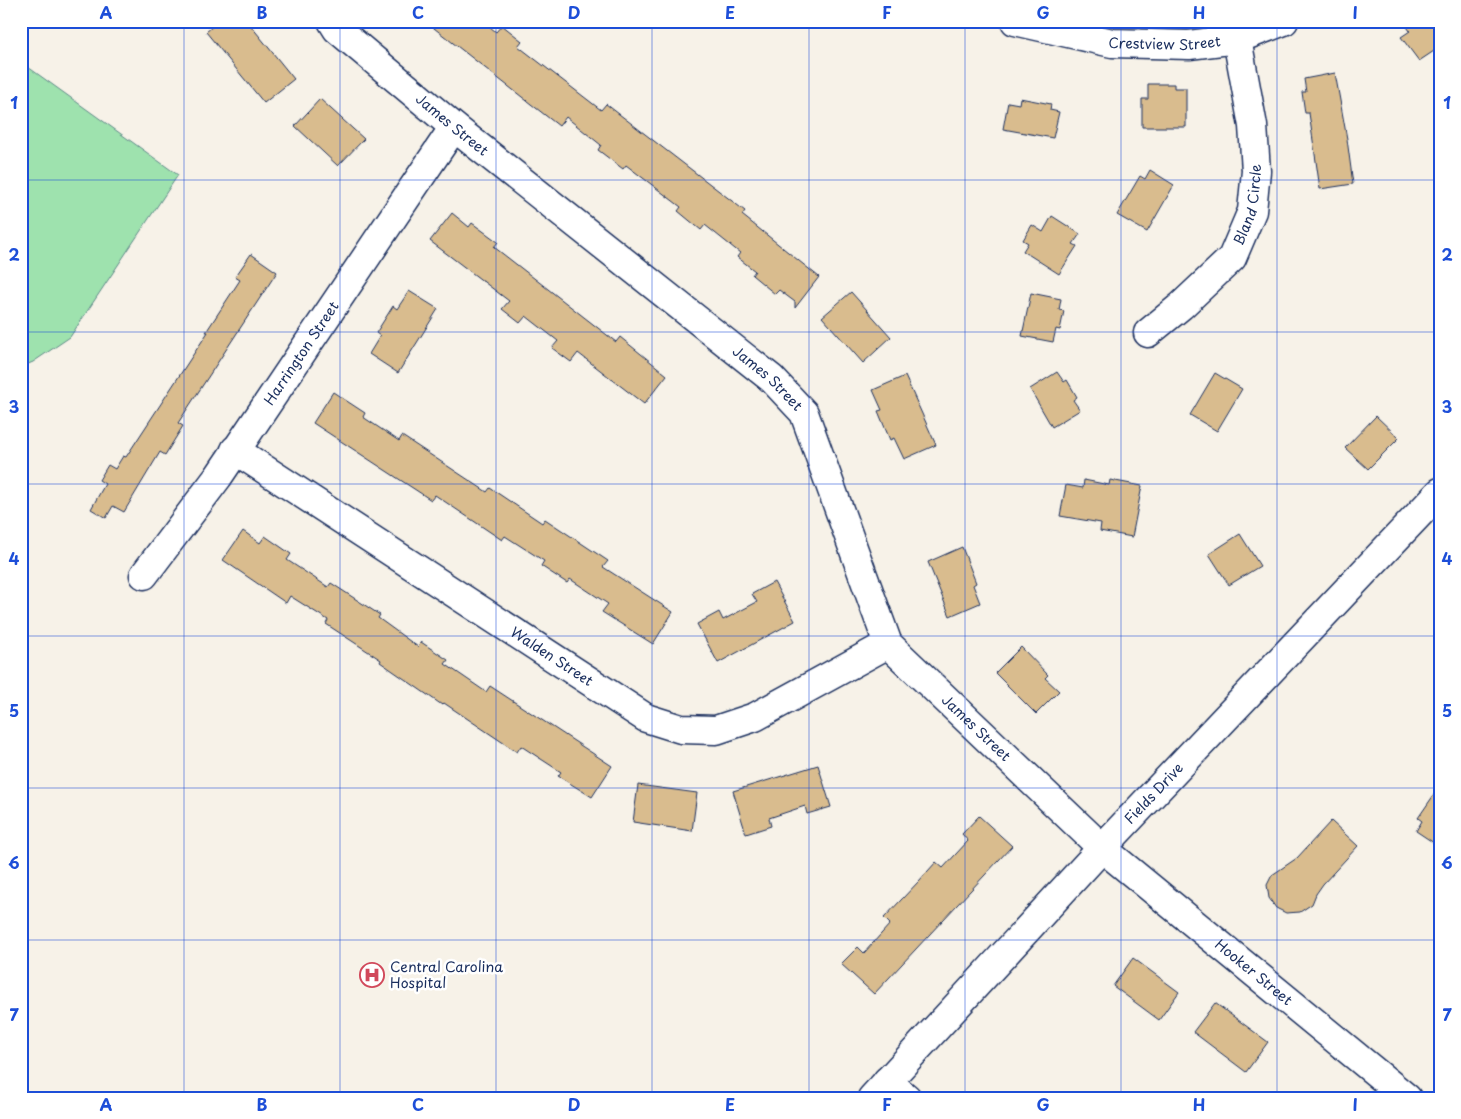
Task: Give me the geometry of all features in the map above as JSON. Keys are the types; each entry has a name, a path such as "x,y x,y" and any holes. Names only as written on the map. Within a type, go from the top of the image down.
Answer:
{"street":[{"name":"James Street","path":"332,21 338,29 454,127 772,379 804,413 888,644 1102,848"},
{"name":"Crestview Street","path":"1015,21 1112,44 1189,45 1237,39 1284,21"},
{"name":"Bland Circle","path":"1148,333 1232,258 1252,211 1256,171 1253,126 1237,39"},
{"name":"Harrington Street","path":"144,575 218,477 454,127"},
{"name":"Walden Street","path":"235,450 646,718 680,729 716,730 755,716 888,644"},
{"name":"Fields Drive","path":"889,1092 1102,848 1440,492"},
{"name":"Hooker Street","path":"1102,848 1407,1098"}],"green space":[{"path":"21,62 178,175 70,337 33,362 21,367"}],"building":[{"path":"219,21 247,21 294,79 264,103 206,32"},
{"path":"425,21 483,21 496,32 502,25 522,41 518,46 601,110 606,104 745,211 742,215 819,277 795,308 795,302 779,290 775,294 752,275 755,271 737,257 740,253 705,225 701,230 678,211 681,207 626,165 623,169 598,150 601,145 566,117 559,126"},
{"path":"1403,21 1440,21 1440,47 1419,61 1401,37 1410,31"},
{"path":"1335,73 1353,184 1320,189 1309,113 1305,113 1302,92 1306,92 1304,79"},
{"path":"1148,84 1174,84 1174,88 1186,88 1186,127 1142,127 1142,99 1148,99"},
{"path":"1020,98 1051,104 1050,110 1059,112 1053,138 1003,129 1008,102 1019,104"},
{"path":"320,99 364,139 338,166 295,126"},
{"path":"1150,170 1174,185 1147,232 1117,215 1140,176 1145,179"},
{"path":"452,213 469,227 472,223 498,242 494,247 616,342 620,337 667,375 644,404 578,353 571,362 552,348 558,341 526,316 520,323 502,309 509,301 430,241"},
{"path":"1052,216 1080,234 1073,244 1077,246 1059,274 1023,251 1028,243 1023,240 1032,225 1043,232"},
{"path":"251,254 277,272 178,423 183,426 165,455 160,452 124,512 113,506 106,518 91,509 105,484 99,480 108,465 115,469 123,456 126,457 208,332 206,332 240,280 235,277"},
{"path":"409,291 438,309 398,373 369,354 380,336 376,333 393,306 397,309"},
{"path":"851,292 891,337 863,363 822,317"},
{"path":"1031,293 1061,299 1059,310 1064,311 1060,330 1056,329 1053,342 1022,336"},
{"path":"1057,372 1064,382 1067,380 1077,397 1073,400 1080,410 1052,427 1030,389"},
{"path":"1215,373 1242,389 1217,431 1190,415"},
{"path":"905,376 936,445 904,459 894,438 890,440 878,411 882,410 873,390"},
{"path":"333,392 365,413 363,417 399,441 402,436 487,492 490,488 542,523 545,519 608,561 603,567 673,612 653,644 602,612 608,604 570,579 567,583 541,566 544,561 505,536 502,540 435,495 431,500 313,423"},
{"path":"1376,416 1399,438 1368,469 1345,448"},
{"path":"1084,480 1109,485 1110,480 1142,486 1132,537 1100,531 1101,523 1060,516 1066,485 1083,488"},
{"path":"243,531 260,543 265,536 291,554 287,560 328,587 331,583 380,615 378,618 418,647 421,642 448,660 445,664 486,692 490,686 612,766 592,797 558,776 561,772 521,746 517,752 444,703 442,705 380,662 381,660 326,624 328,620 290,596 286,603 223,560"},
{"path":"1240,534 1260,566 1229,585 1209,554"},
{"path":"962,547 976,583 973,585 980,603 950,616 928,562"},
{"path":"774,582 795,621 718,663 697,624 719,612 723,620 757,602 752,594"},
{"path":"1021,647 1048,675 1045,678 1059,691 1036,714 995,673"},
{"path":"818,765 831,807 807,814 805,806 769,818 771,826 746,834 733,791"},
{"path":"638,785 697,793 692,831 633,822"},
{"path":"1440,786 1440,847 1416,831 1422,821 1418,818"},
{"path":"979,816 1012,846 874,994 841,964 858,947 864,953 890,924 884,918 936,862 943,868 968,841 962,834"},
{"path":"1331,821 1358,846 1323,884 1312,904 1300,912 1286,913 1276,908 1269,898 1267,885 1272,875 1297,858"},
{"path":"1133,958 1179,992 1159,1020 1113,986"},
{"path":"1215,1003 1268,1042 1246,1072 1193,1032"}],"place":[{"name":"Central Carolina Hospital","path":"372,975"}]}
